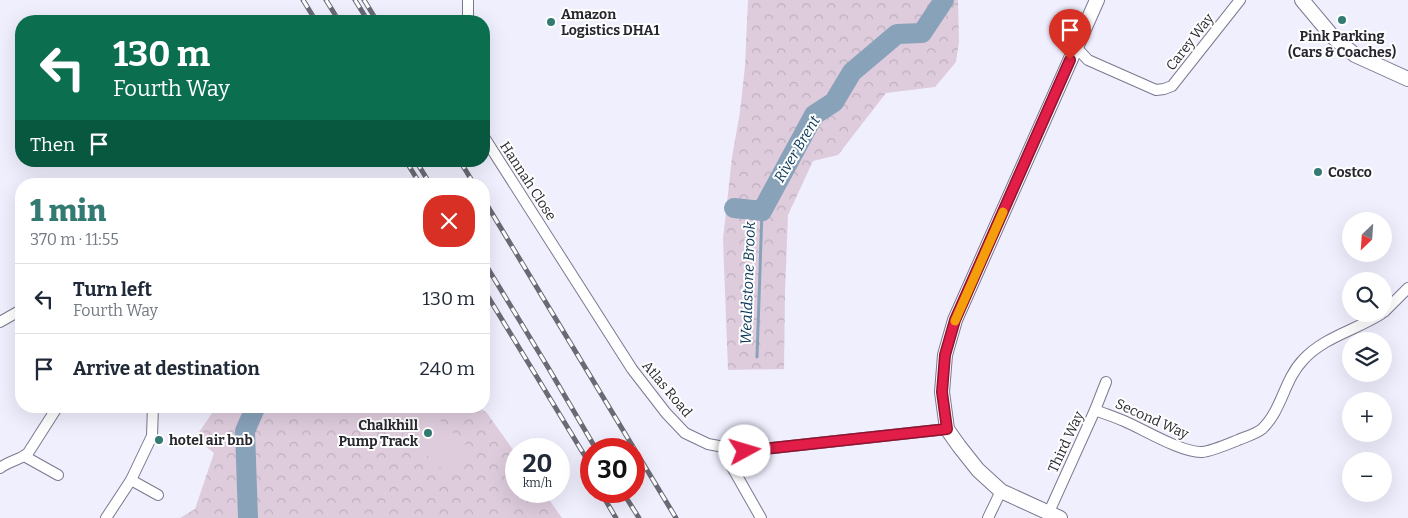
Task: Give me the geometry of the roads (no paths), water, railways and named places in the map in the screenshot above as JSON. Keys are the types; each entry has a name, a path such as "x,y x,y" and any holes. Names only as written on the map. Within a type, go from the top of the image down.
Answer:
{"main road":[{"path":"1054,515 1001,491 978,470 947,429 942,392 945,355 955,320 1097,0"},
{"path":"1302,0 1333,37 1355,55 1408,79"}],"street":[{"path":"468,0 468,15"},
{"name":"Carey Way","path":"1076,47 1088,60 1156,90 1164,89 1172,86 1240,0"},
{"name":"Hannah Close","path":"490,146 549,239"},
{"name":"Atlas Road","path":"549,239 632,369 666,413 685,433 708,444 745,451 947,429"},
{"name":"Second Way","path":"1392,303 1408,288"},
{"path":"0,322 15,313"},
{"name":"Second Way","path":"1095,410 1123,420 1188,450 1202,452 1232,443 1261,430 1277,410 1292,376 1302,361 1312,352 1334,337 1366,322"},
{"name":"Third Way","path":"1054,515 1106,382"},
{"path":"0,468 8,462 28,453 54,413"},
{"path":"106,518 132,480 152,436 153,413"},
{"path":"728,448 732,467 761,518"},
{"path":"24,456 58,475"},
{"path":"132,480 158,496"},
{"path":"988,518 1001,491"}],"waterway":[{"name":"River Brent","path":"734,208 762,211 814,115 834,102 852,72 897,34 922,33 944,0"},
{"name":"Wealdstone Brook","path":"757,357 762,211"},
{"name":"River Brent","path":"248,518 245,431 253,413"}],"railway":[{"path":"303,0 312,15"},
{"path":"326,0 335,15"},
{"path":"355,0 364,15"},
{"path":"364,0 373,15"},
{"path":"410,167 416,178"},
{"path":"420,167 426,178"},
{"path":"464,167 470,178"},
{"path":"490,210 676,518"},
{"path":"490,272 590,438"},
{"path":"490,300 580,448"},
{"path":"607,503 616,518"},
{"path":"630,503 639,518"}],"place":[{"name":"Pink Parking (Cars & Coaches)","path":"1342,20"},
{"name":"Amazon Logistics DHA1","path":"551,22"},
{"name":"Costco","path":"1318,172"},
{"name":"Chalkhill Pump Track","path":"428,433"},
{"name":"hotel air bnb","path":"159,440"}]}
